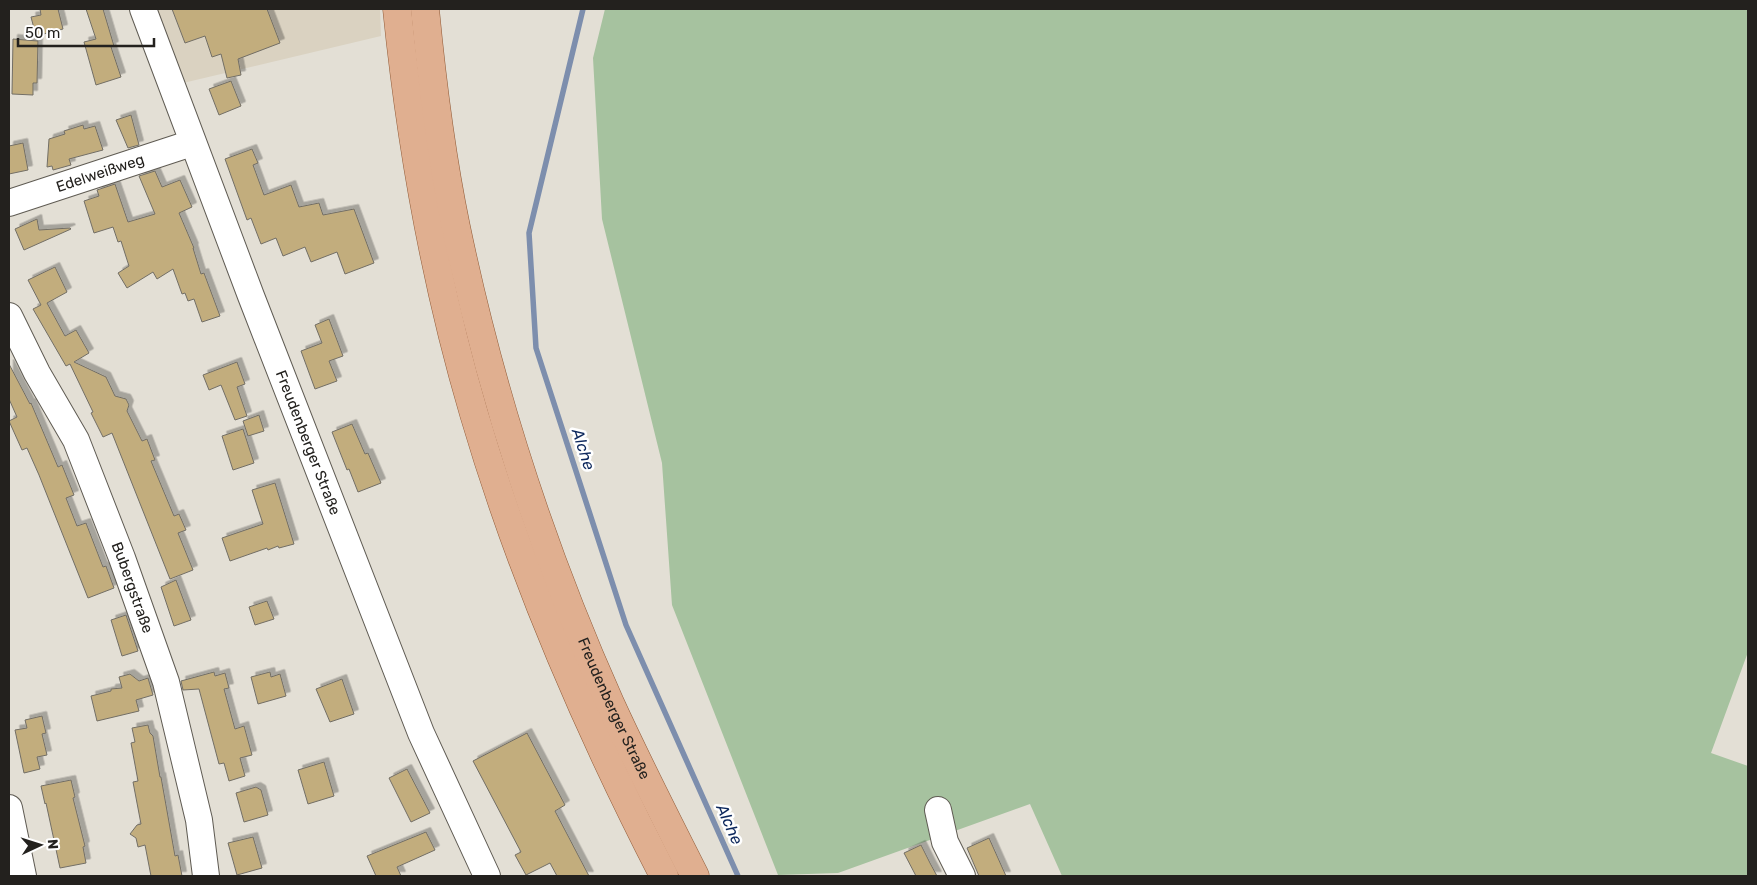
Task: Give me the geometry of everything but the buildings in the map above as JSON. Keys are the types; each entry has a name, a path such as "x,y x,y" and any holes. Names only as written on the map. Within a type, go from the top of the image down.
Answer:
{"main road":[{"name":"Freudenberger Straße","path":"397,9 405,87 430,233 450,325 474,414 503,503 541,605 580,700 636,821 664,876"},
{"name":"Freudenberger Straße","path":"425,9 437,117 456,226 476,316 527,490 565,595 610,703 695,876"}],"street":[{"name":"Freudenberger Straße","path":"143,9 192,143 422,732 482,875"},
{"name":"Edelweißweg","path":"9,203 192,143"},
{"name":"Bubergstraße","path":"9,316 37,373 76,440 122,558 166,682 199,820 206,876"},
{"path":"9,808 23,876"},
{"path":"938,810 945,842 962,876"}],"shaded area":[{"path":"156,9 380,9 381,36 183,83"}],"green space":[{"path":"605,9 1748,9 1748,652 1711,753 1748,766 1748,876 1062,876 1030,804 838,873 778,875 672,605 662,463 602,219 593,58"}],"waterway":[{"name":"Alche","path":"583,9 529,233 536,348 626,625 738,876"}]}
